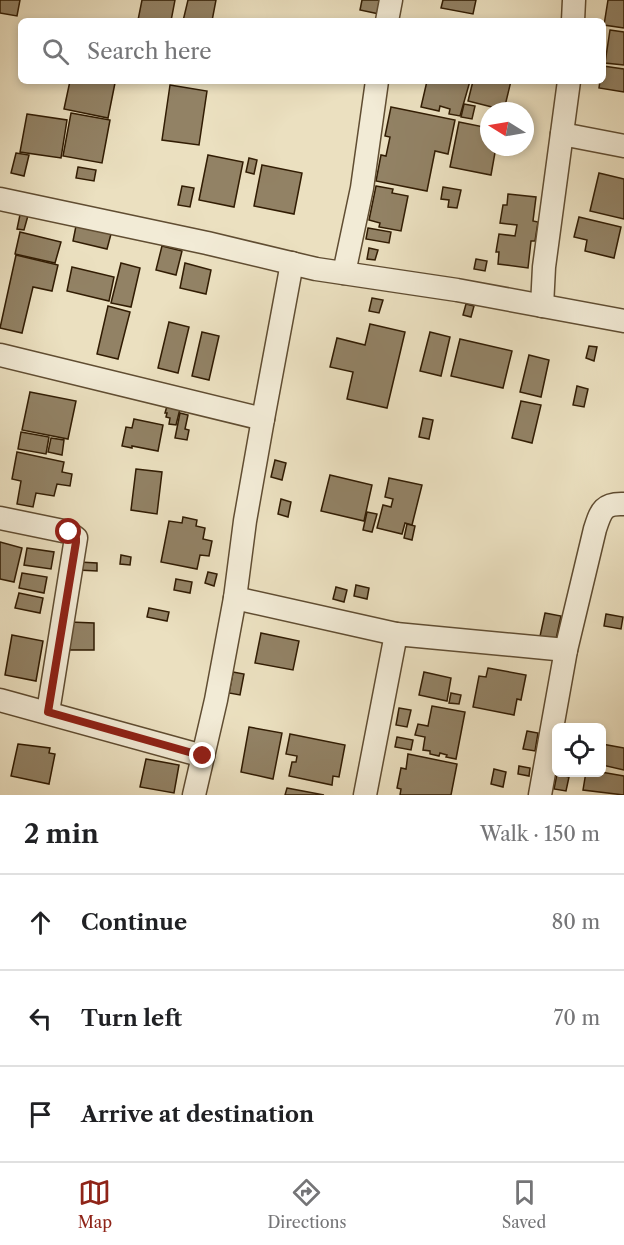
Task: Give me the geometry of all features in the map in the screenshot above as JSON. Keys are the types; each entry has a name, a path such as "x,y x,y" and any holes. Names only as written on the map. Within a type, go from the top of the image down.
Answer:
{"street":[{"path":"388,18 391,0"},
{"path":"573,18 574,0"},
{"path":"344,273 362,188 377,84"},
{"path":"542,306 544,267 569,84"},
{"path":"562,134 624,146"},
{"path":"0,199 292,263 624,321"},
{"path":"194,795 216,700 262,419 292,263"},
{"path":"0,355 262,419"},
{"path":"540,795 566,650 599,516 613,504 624,504"},
{"path":"0,518 69,532 76,538 48,712"},
{"path":"234,598 396,634 566,650"},
{"path":"365,795 396,634"},
{"path":"0,700 203,756"}],"building":[{"path":"0,0 20,0 17,16 0,13"},
{"path":"142,0 175,0 172,18 138,18"},
{"path":"188,0 216,0 213,18 184,18"},
{"path":"362,0 387,0 384,15 360,10"},
{"path":"443,0 476,0 473,14 441,8"},
{"path":"608,0 624,0 624,28 606,25"},
{"path":"610,30 624,32 624,65 606,63"},
{"path":"606,66 624,69 624,92 599,88 600,84 606,84"},
{"path":"69,84 115,84 108,118 64,109"},
{"path":"426,84 469,84 460,116 449,114 450,109 440,106 439,111 421,107"},
{"path":"472,84 510,84 506,102 480,102 480,104 468,101"},
{"path":"170,85 207,91 199,145 162,140"},
{"path":"464,104 475,106 472,119 461,117"},
{"path":"391,107 455,120 448,154 435,151 427,191 376,181 381,155 386,156 390,137 385,136"},
{"path":"71,113 110,120 102,163 63,156"},
{"path":"27,114 67,120 61,158 20,152"},
{"path":"459,122 480,126 480,156 494,156 491,175 450,167"},
{"path":"16,153 29,155 24,176 11,173"},
{"path":"208,155 243,162 234,207 199,200"},
{"path":"249,158 257,160 254,174 246,172"},
{"path":"262,165 302,173 294,214 254,206"},
{"path":"78,167 96,170 94,181 76,178"},
{"path":"599,173 624,179 624,219 590,211"},
{"path":"182,186 194,188 190,207 178,205"},
{"path":"376,186 393,189 392,193 408,196 401,231 379,227 380,223 369,220"},
{"path":"443,187 461,190 457,208 448,207 449,200 441,199"},
{"path":"508,194 536,197 533,221 538,222 535,241 531,241 528,268 498,264 499,252 496,252 499,234 515,236 517,225 500,223 503,205 507,205"},
{"path":"21,210 29,212 24,230 17,229"},
{"path":"579,217 621,227 614,258 585,251 587,240 574,237"},
{"path":"76,226 111,234 107,249 73,241"},
{"path":"368,228 391,232 389,243 366,239"},
{"path":"20,232 61,242 55,263 15,254"},
{"path":"162,246 182,251 176,275 156,270"},
{"path":"369,248 378,250 375,260 367,259"},
{"path":"16,255 58,265 52,291 33,287 22,333 0,328"},
{"path":"476,259 487,261 485,271 474,269"},
{"path":"121,263 140,268 131,307 111,303"},
{"path":"185,263 211,270 206,294 180,288"},
{"path":"72,267 114,277 109,301 67,291"},
{"path":"372,298 383,300 379,313 369,311"},
{"path":"466,304 474,306 471,317 463,315"},
{"path":"108,306 130,312 118,359 97,354"},
{"path":"169,322 189,327 178,373 158,368"},
{"path":"370,324 405,332 387,408 347,399 353,372 330,367 337,338 365,345"},
{"path":"202,332 219,336 209,380 192,376"},
{"path":"430,332 450,337 441,376 420,371"},
{"path":"460,339 512,351 503,388 451,376"},
{"path":"589,346 597,347 594,361 586,358"},
{"path":"529,355 549,360 541,397 520,392"},
{"path":"577,386 588,389 584,407 573,405"},
{"path":"30,392 76,401 68,439 22,430"},
{"path":"521,401 541,405 532,443 512,438"},
{"path":"167,406 180,409 176,425 169,424 170,418 166,417 167,413 165,413"},
{"path":"180,413 188,415 185,429 189,430 187,440 175,438"},
{"path":"423,418 433,420 429,439 419,437"},
{"path":"134,419 163,425 158,451 122,446 126,427 132,428"},
{"path":"21,432 49,437 46,454 18,449"},
{"path":"51,438 64,440 62,455 48,452"},
{"path":"17,452 64,462 62,472 72,474 70,486 57,484 54,496 36,493 33,507 17,504 21,481 12,479"},
{"path":"275,460 286,463 282,480 271,477"},
{"path":"136,469 162,472 157,514 131,510"},
{"path":"330,475 372,485 364,521 321,511"},
{"path":"389,478 422,485 412,525 405,523 402,534 377,528 383,505 391,507 393,499 385,497"},
{"path":"281,499 291,502 288,517 278,514"},
{"path":"367,512 377,514 372,532 363,530"},
{"path":"183,517 197,520 196,526 205,528 203,539 212,541 209,556 200,555 197,569 161,562 169,521 182,523"},
{"path":"407,524 415,526 412,540 404,538"},
{"path":"0,542 22,548 14,582 0,579"},
{"path":"27,548 54,552 51,569 24,565"},
{"path":"121,555 131,557 130,565 120,564"},
{"path":"79,562 97,563 97,571 78,570"},
{"path":"208,572 217,574 214,586 205,583"},
{"path":"22,573 47,577 44,593 19,588"},
{"path":"176,579 192,582 190,593 174,590"},
{"path":"356,585 369,588 367,599 354,596"},
{"path":"336,587 347,590 344,602 333,599"},
{"path":"19,593 43,598 40,613 15,608"},
{"path":"149,608 169,612 167,621 147,617"},
{"path":"545,613 561,616 555,644 539,641"},
{"path":"606,614 623,617 621,629 604,626"},
{"path":"70,622 94,623 94,650 70,650"},
{"path":"261,633 299,641 293,670 255,663"},
{"path":"12,635 43,641 36,681 5,675"},
{"path":"488,668 526,675 521,700 517,699 514,715 473,707 479,676 486,677"},
{"path":"233,672 244,674 240,695 229,693"},
{"path":"424,672 451,678 447,701 419,695"},
{"path":"451,693 461,695 459,704 449,703"},
{"path":"432,706 465,712 456,759 440,753 439,756 430,754 430,751 423,750 425,737 415,735 418,724 428,726"},
{"path":"399,708 411,710 407,727 396,725"},
{"path":"249,727 282,733 273,779 241,772"},
{"path":"527,731 538,733 535,751 523,749"},
{"path":"290,734 345,745 339,777 333,776 332,785 289,776 292,762 296,762 297,756 286,754"},
{"path":"397,737 413,740 411,750 395,747"},
{"path":"18,744 50,748 49,753 55,754 49,784 11,776"},
{"path":"606,745 624,748 624,770 606,766"},
{"path":"408,754 457,764 451,795 400,795 401,789 397,788 401,768 406,769"},
{"path":"146,759 179,765 174,793 140,787"},
{"path":"519,766 530,768 529,776 518,774"},
{"path":"494,769 506,772 503,787 491,784"},
{"path":"606,773 624,776 624,795 583,790 585,777 606,777"},
{"path":"556,777 569,777 566,791 554,789"},
{"path":"287,788 324,795 285,795"}],"route":[{"path":"69,532 76,538 76,542 48,712 203,756"}]}
